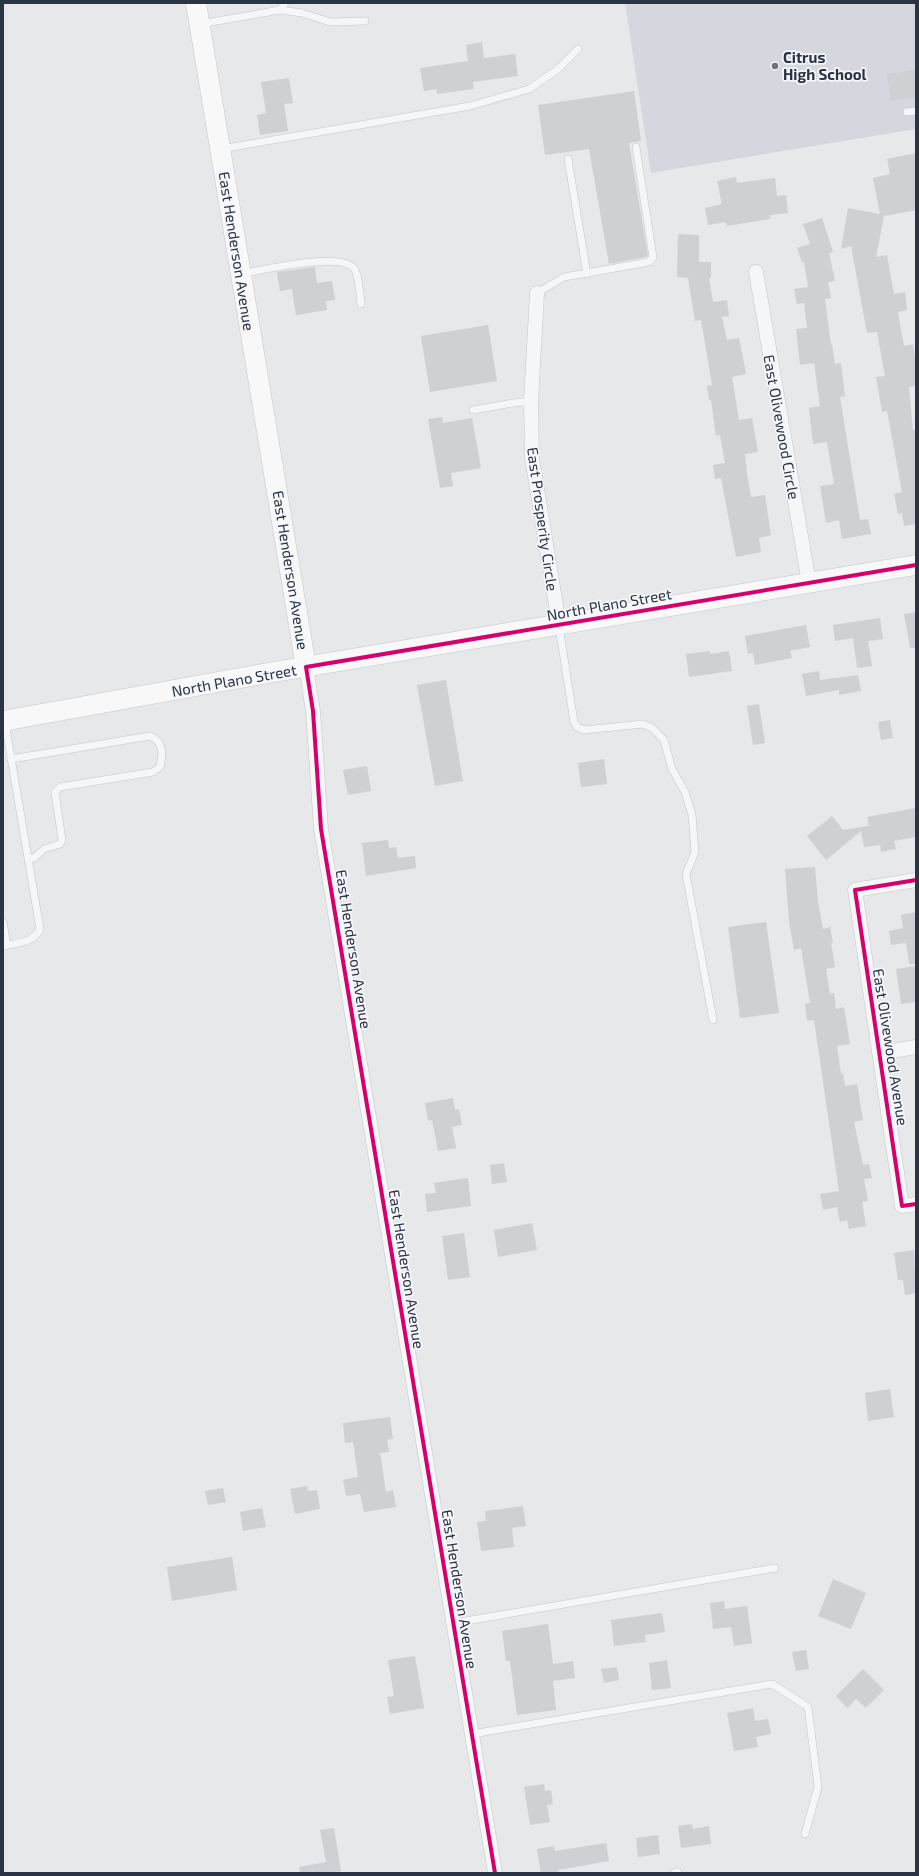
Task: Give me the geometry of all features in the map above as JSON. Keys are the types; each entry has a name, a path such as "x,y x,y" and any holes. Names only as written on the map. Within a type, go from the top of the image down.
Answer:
{"main road":[{"name":"East Henderson Avenue","path":"196,3 306,667"},
{"name":"North Plano Street","path":"4,721 306,667 916,565"}],"street":[{"name":"East Olivewood Circle","path":"756,272 809,583"},
{"name":"East Prosperity Circle","path":"537,293 531,401 532,458 559,624"},
{"name":"East Henderson Avenue","path":"306,667 313,711 322,829 495,1873"},
{"name":"East Olivewood Avenue","path":"909,1205 880,1053 855,890 916,880"},
{"path":"880,1053 916,1047"}],"lane":[{"path":"280,10 285,3"},
{"path":"200,24 280,10 302,14 330,22 364,21"},
{"path":"220,149 470,106 528,89 557,70 578,49"},
{"path":"907,112 916,111"},
{"path":"537,293 564,277 640,265 649,262 652,257 636,146"},
{"path":"568,159 587,274"},
{"path":"241,274 325,260 348,262 356,270 361,304"},
{"path":"473,410 531,401"},
{"path":"559,624 574,722 577,727 584,730 643,724 652,728 664,740 672,769 685,792 692,815 695,852 686,874 713,1020"},
{"path":"3,922 5,945 29,941 37,936 40,929 4,721"},
{"path":"11,759 150,736 155,738 161,744 162,756 160,767 153,772 60,787 54,792 62,840 60,844 44,849 34,858 29,860"},
{"path":"454,1623 774,1568"},
{"path":"472,1734 772,1684 808,1708 818,1788 805,1834"},
{"path":"674,1873 678,1872"}],"shaded area":[{"name":"Citrus High School","path":"625,3 916,3 916,129 651,173"}],"building":[{"path":"482,42 484,58 515,54 518,76 473,82 474,89 437,94 436,89 424,91 420,68 468,61 466,45"},
{"path":"916,70 916,97 891,101 887,74"},
{"path":"289,78 293,103 284,104 288,131 260,135 257,115 266,113 261,82"},
{"path":"634,91 641,141 629,143 648,256 609,264 589,149 545,155 538,105"},
{"path":"916,153 916,210 884,216 876,257 887,255 894,294 905,292 907,310 898,312 904,346 913,344 916,364 916,386 909,387 913,430 916,430 916,524 904,526 902,513 898,514 894,494 902,492 887,411 882,412 876,377 885,376 877,332 867,333 851,246 841,249 848,208 880,214 873,178 890,174 887,159"},
{"path":"736,177 737,183 775,178 777,196 786,195 788,213 770,215 770,219 727,226 726,222 708,225 705,208 722,204 717,181"},
{"path":"822,218 833,252 829,253 835,281 828,282 831,298 825,299 831,345 832,344 835,364 841,363 845,396 840,397 860,520 868,519 871,534 842,539 839,520 826,523 820,486 834,484 827,442 813,444 809,408 820,406 814,363 800,365 796,329 807,328 804,303 797,304 794,289 808,287 804,262 802,262 797,248 810,244 803,224"},
{"path":"678,234 699,235 699,262 711,262 711,278 709,278 713,302 727,300 729,316 722,317 727,340 739,338 746,374 732,377 739,420 752,418 758,452 745,454 747,474 751,497 765,495 771,535 759,538 761,552 736,557 721,478 715,479 713,465 725,463 720,435 716,436 711,400 709,400 707,386 712,385 701,320 695,321 688,278 677,277"},
{"path":"315,267 317,283 332,281 335,300 326,301 327,310 296,315 292,289 280,291 277,272"},
{"path":"488,325 497,381 430,392 421,336"},
{"path":"442,417 443,423 472,418 481,468 451,473 453,486 440,488 428,419"},
{"path":"916,612 916,648 910,648 904,614"},
{"path":"880,618 883,639 868,641 872,666 857,668 853,638 835,641 833,625"},
{"path":"806,625 810,647 790,651 792,658 755,665 753,653 748,654 745,636"},
{"path":"710,651 710,654 729,651 732,671 689,677 686,654"},
{"path":"819,671 820,680 858,675 861,691 839,695 839,690 806,696 802,674"},
{"path":"446,680 463,781 435,786 417,685"},
{"path":"759,704 765,743 753,745 747,706"},
{"path":"890,720 893,738 881,740 878,722"},
{"path":"604,759 607,784 581,787 578,763"},
{"path":"367,766 371,791 348,795 343,770"},
{"path":"916,808 916,837 894,841 896,849 881,852 880,845 864,847 861,831 826,860 807,836 832,816 843,830 869,826 867,817"},
{"path":"388,840 389,848 396,847 398,858 415,856 416,868 366,876 362,843"},
{"path":"815,867 818,902 823,929 830,927 833,943 831,943 835,967 826,969 830,994 834,993 836,1009 844,1007 850,1044 837,1046 841,1074 843,1073 845,1086 857,1084 863,1120 854,1122 863,1165 869,1164 872,1178 864,1179 868,1201 862,1202 866,1226 849,1229 847,1220 840,1222 837,1207 823,1210 820,1194 839,1191 814,1020 807,1021 805,1004 810,1003 801,948 794,950 789,921 785,869"},
{"path":"916,912 916,964 909,964 906,943 891,945 889,931 903,928 901,915"},
{"path":"766,922 779,1013 740,1018 728,927"},
{"path":"916,966 916,1002 901,1004 896,969"},
{"path":"453,1098 455,1110 459,1109 462,1125 452,1127 456,1148 438,1151 432,1120 428,1121 425,1103"},
{"path":"504,1163 507,1182 492,1184 490,1165"},
{"path":"468,1178 471,1206 427,1212 425,1194 436,1193 434,1183"},
{"path":"532,1223 537,1250 498,1257 494,1230"},
{"path":"464,1233 470,1277 448,1280 442,1236"},
{"path":"914,1250 916,1293 905,1295 903,1280 898,1280 894,1253"},
{"path":"890,1389 894,1417 868,1421 865,1393"},
{"path":"390,1417 393,1439 387,1440 389,1452 380,1453 386,1492 393,1490 396,1507 364,1512 360,1494 346,1496 343,1480 358,1477 353,1442 345,1443 343,1423"},
{"path":"307,1486 308,1491 317,1490 320,1509 295,1514 290,1489"},
{"path":"223,1488 226,1502 208,1505 205,1491"},
{"path":"523,1506 526,1526 512,1528 514,1547 481,1551 477,1522 486,1521 485,1511"},
{"path":"262,1508 266,1527 243,1531 240,1512"},
{"path":"232,1557 237,1590 172,1601 167,1567"},
{"path":"833,1579 866,1593 851,1629 818,1616"},
{"path":"724,1601 725,1609 747,1606 752,1643 734,1646 731,1627 713,1629 710,1603"},
{"path":"662,1613 665,1632 645,1635 646,1642 614,1646 611,1620"},
{"path":"548,1624 553,1664 573,1661 575,1678 553,1681 556,1710 517,1715 510,1661 506,1661 502,1631"},
{"path":"806,1650 809,1669 796,1671 792,1652"},
{"path":"415,1656 424,1708 390,1714 387,1697 394,1696 388,1660"},
{"path":"667,1660 671,1688 652,1690 649,1663"},
{"path":"617,1667 619,1680 604,1683 601,1669"},
{"path":"863,1669 884,1690 866,1708 856,1699 847,1708 836,1696"},
{"path":"753,1708 755,1721 768,1719 771,1734 756,1737 758,1747 734,1751 727,1713"},
{"path":"544,1784 545,1791 551,1790 553,1804 547,1805 550,1822 530,1825 524,1787"},
{"path":"692,1824 693,1829 709,1826 711,1844 681,1848 678,1826"},
{"path":"334,1828 341,1871 327,1873 300,1873 299,1867 326,1862 320,1830"},
{"path":"658,1835 660,1854 638,1857 636,1838"},
{"path":"606,1843 609,1861 558,1870 559,1873 541,1873 537,1849 554,1846 555,1851"}],"cycle path":[{"path":"495,1873 321,829 313,711 306,667 916,565"},
{"path":"916,880 855,890 902,1206 916,1204"}],"place":[{"name":"Citrus High School","path":"775,66"}]}
